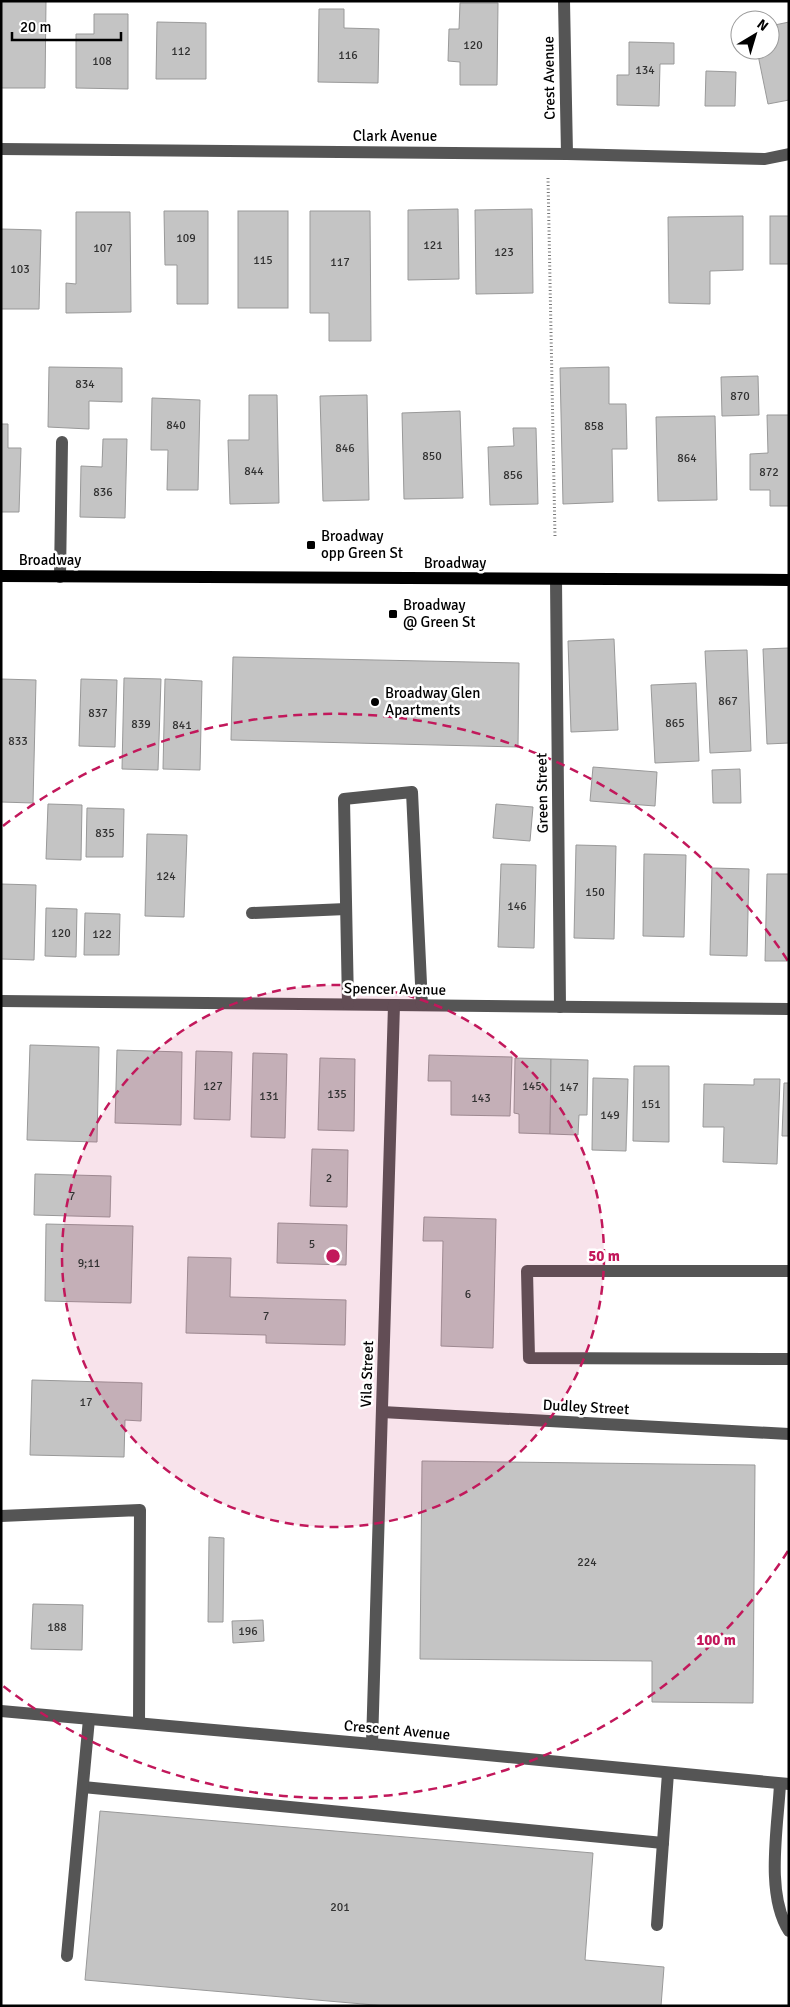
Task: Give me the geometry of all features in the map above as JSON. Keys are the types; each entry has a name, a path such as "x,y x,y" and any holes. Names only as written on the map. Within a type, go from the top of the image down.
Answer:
{"main road":[{"name":"Broadway","path":"1,576 789,580"}],"street":[{"name":"Crest Avenue","path":"564,1 567,154"},
{"name":"Clark Avenue","path":"1,149 547,153 765,159 789,154"},
{"path":"60,577 62,442"},
{"name":"Green Street","path":"556,579 560,1006"},
{"path":"348,1004 344,799 412,792 422,1005"},
{"path":"252,913 346,909"},
{"name":"Spencer Avenue","path":"1,1001 789,1009"},
{"name":"Vila Street","path":"372,1744 394,1005"},
{"path":"789,1271 527,1271 529,1358 789,1360"},
{"name":"Dudley Street","path":"382,1412 789,1434"},
{"path":"1,1516 140,1510 139,1723"},
{"name":"Crescent Avenue","path":"1,1711 372,1744 784,1784"},
{"path":"67,1956 90,1719"},
{"path":"657,1924 668,1773"},
{"path":"784,1784 776,1893 782,1921 789,1931"},
{"path":"83,1787 663,1843"}],"path":[{"path":"547,153 555,537"}],"building":[{"path":"1,1 46,1 45,88 1,88"},
{"path":"460,3 498,3 497,85 460,85 460,62 448,61 449,29 459,29"},
{"path":"319,9 344,9 344,28 379,29 378,83 318,82"},
{"path":"94,14 128,14 128,89 76,88 76,34 94,34"},
{"path":"157,22 206,23 206,79 156,79"},
{"path":"789,22 789,100 768,104 759,60 780,60 780,24"},
{"path":"629,42 674,43 674,64 660,64 659,106 617,105 617,75 629,75"},
{"path":"706,71 736,72 735,106 705,106"},
{"path":"458,209 459,279 408,280 408,210"},
{"path":"532,209 533,293 476,294 475,210"},
{"path":"164,211 208,211 208,304 177,304 177,265 165,265"},
{"path":"238,211 288,211 288,308 238,308"},
{"path":"310,211 370,211 371,341 329,341 329,313 310,313"},
{"path":"76,212 130,212 131,312 66,313 66,283 76,284"},
{"path":"743,216 743,270 710,271 710,304 669,303 668,217"},
{"path":"770,216 789,216 789,264 770,264"},
{"path":"1,229 41,230 39,309 1,309"},
{"path":"49,367 122,368 122,402 89,401 89,429 48,427"},
{"path":"609,367 609,404 626,404 627,449 612,449 613,502 563,504 560,368"},
{"path":"758,376 759,415 722,416 721,377"},
{"path":"249,395 277,395 279,503 230,504 228,440 249,440"},
{"path":"367,395 369,500 323,501 320,396"},
{"path":"152,398 200,400 198,490 167,490 168,450 151,450"},
{"path":"460,411 463,498 404,499 402,413"},
{"path":"767,415 789,415 789,506 770,506 770,490 750,490 750,454 768,453"},
{"path":"715,416 717,500 658,501 656,417"},
{"path":"1,424 8,424 8,448 21,448 19,512 1,512"},
{"path":"513,428 536,428 538,504 490,505 488,447 514,446"},
{"path":"103,439 127,439 125,518 80,517 81,466 102,467"},
{"path":"614,639 618,730 571,732 568,641"},
{"path":"789,648 789,743 767,744 763,649"},
{"path":"747,650 751,751 710,753 705,651"},
{"name":"Broadway Glen Apartments","path":"233,657 519,663 518,747 231,740"},
{"path":"124,678 161,679 158,770 122,769"},
{"path":"1,679 36,680 33,803 1,802"},
{"path":"81,679 117,680 115,747 79,746"},
{"path":"165,679 202,681 200,770 163,769"},
{"path":"696,683 699,761 655,763 651,685"},
{"path":"593,767 657,772 655,806 590,801"},
{"path":"740,769 741,803 713,803 712,770"},
{"path":"48,804 82,805 81,860 46,859"},
{"path":"496,804 533,807 530,841 493,838"},
{"path":"87,808 124,809 123,857 86,857"},
{"path":"147,834 187,835 184,917 145,916"},
{"path":"576,845 616,846 614,939 574,938"},
{"path":"644,854 686,855 684,937 643,936"},
{"path":"501,864 536,865 534,948 498,947"},
{"path":"712,868 749,869 747,956 710,955"},
{"path":"767,874 789,874 789,961 765,961"},
{"path":"1,884 36,885 34,960 1,959"},
{"path":"46,908 77,909 76,957 45,956"},
{"path":"85,913 120,914 119,955 84,955"},
{"path":"30,1045 99,1047 97,1142 27,1140"},
{"path":"117,1050 182,1052 181,1125 115,1123"},
{"path":"196,1051 232,1052 230,1120 194,1119"},
{"path":"253,1053 287,1054 285,1138 251,1137"},
{"path":"429,1055 512,1057 510,1116 451,1115 451,1081 428,1081"},
{"path":"320,1058 355,1059 354,1131 318,1130"},
{"path":"515,1058 551,1059 550,1134 519,1133 519,1114 514,1113"},
{"path":"551,1059 588,1060 587,1115 579,1115 578,1135 550,1134"},
{"path":"634,1066 669,1066 669,1142 633,1141"},
{"path":"593,1078 628,1079 626,1151 592,1150"},
{"path":"754,1079 780,1079 777,1164 723,1162 724,1127 703,1127 704,1084 754,1085"},
{"path":"784,1083 789,1083 789,1136 782,1136"},
{"path":"312,1149 348,1150 347,1207 310,1206"},
{"path":"35,1174 111,1176 110,1217 34,1215"},
{"path":"424,1217 496,1219 493,1348 441,1346 443,1241 423,1241"},
{"path":"278,1223 347,1225 346,1265 277,1263"},
{"path":"46,1224 133,1226 131,1303 45,1301"},
{"path":"188,1257 231,1258 230,1297 346,1300 345,1345 266,1343 266,1335 186,1333"},
{"path":"32,1380 142,1383 141,1421 125,1420 124,1457 30,1455"},
{"path":"422,1461 755,1465 753,1703 652,1702 652,1661 420,1659"},
{"path":"209,1537 224,1538 223,1622 208,1622"},
{"path":"33,1604 83,1605 82,1650 31,1649"},
{"path":"263,1620 264,1641 233,1643 232,1621"},
{"path":"100,1811 593,1853 585,1960 664,1967 661,2006 386,2006 85,1980"}],"place":[{"name":"Broadway opp Green St","path":"311,545"},
{"name":"Broadway @ Green St","path":"393,614"},
{"name":"Broadway Glen Apartments","path":"375,702"}]}
